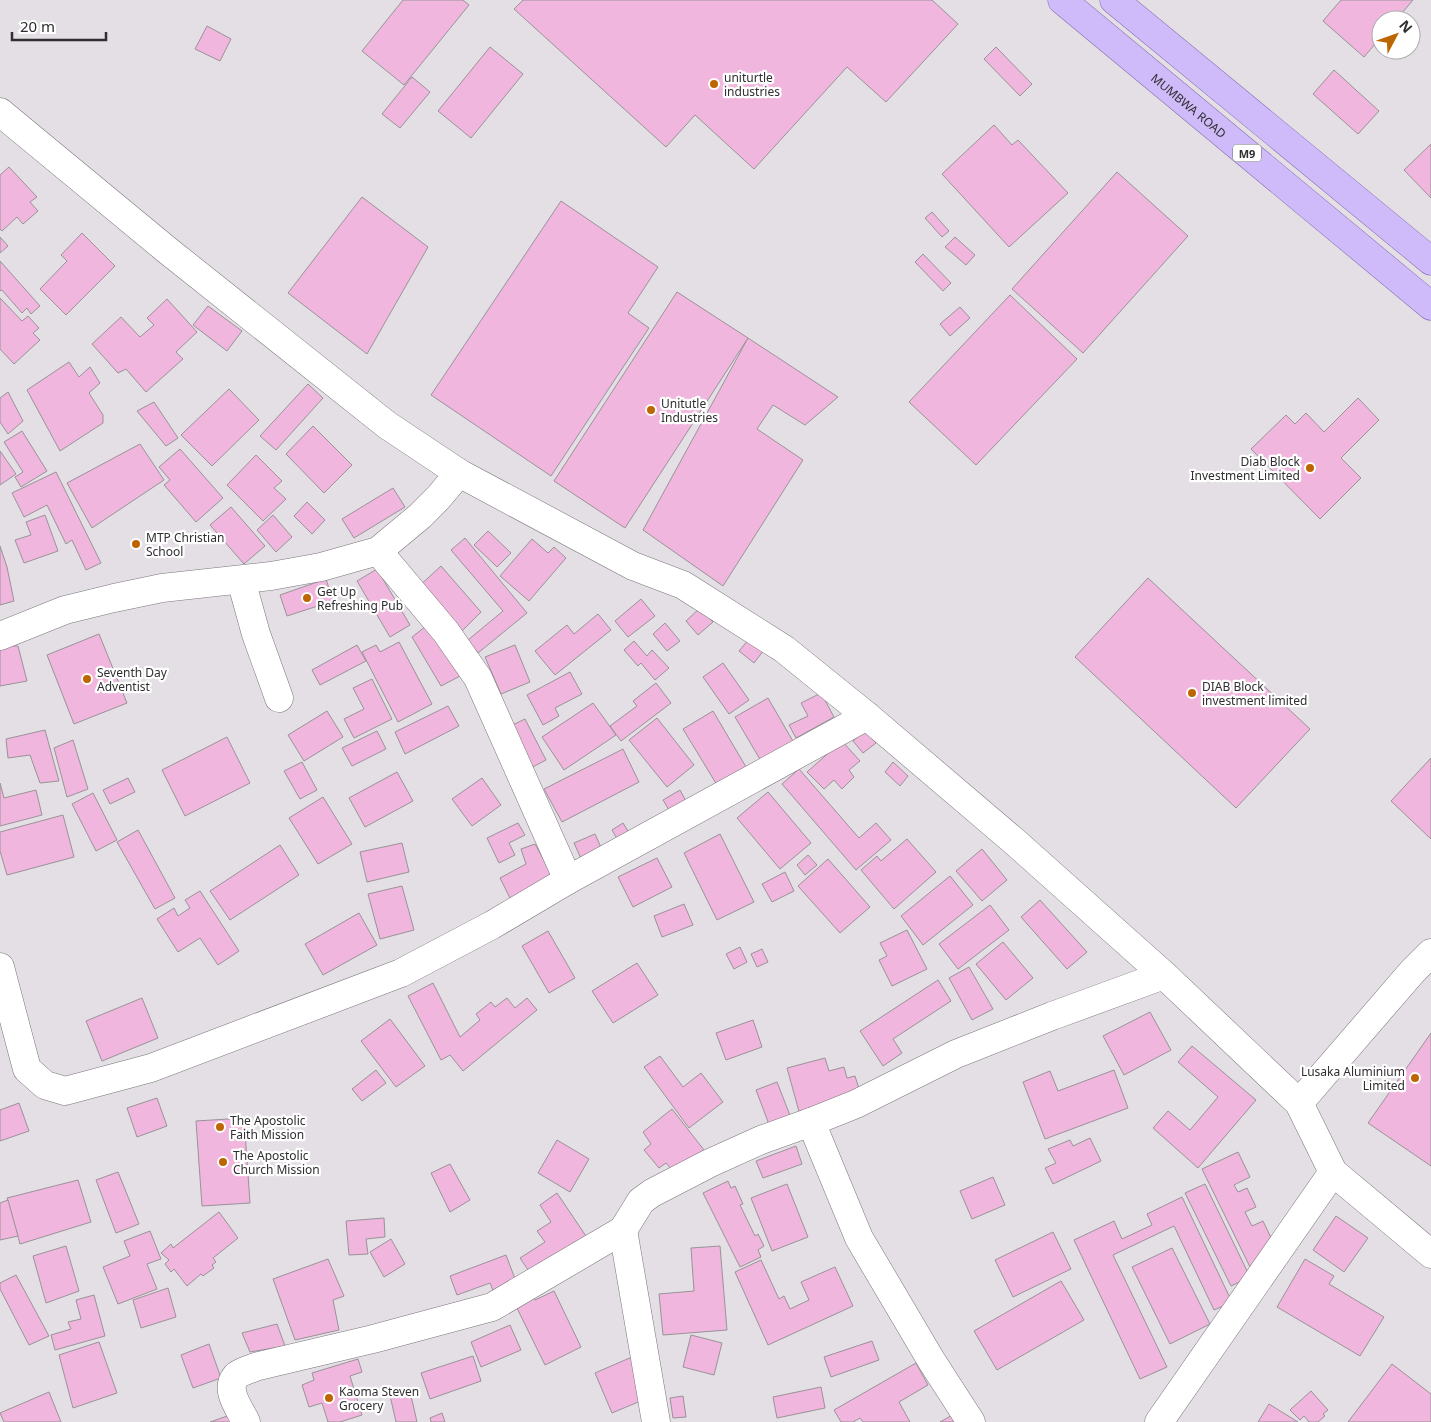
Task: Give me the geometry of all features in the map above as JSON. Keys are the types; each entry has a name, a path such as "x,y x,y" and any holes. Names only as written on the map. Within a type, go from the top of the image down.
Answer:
{"main road":[{"name":"MUMBWA ROAD","path":"1062,0 1431,306"},
{"name":"M9","path":"1114,0 1431,262"}],"street":[{"path":"0,112 166,250 388,425 459,473 633,566 683,585 784,649 867,716 1015,842 1164,975 1299,1103 1333,1172 1431,1254"},
{"path":"0,636 65,610 114,598 162,588 240,580 321,567 378,551 426,510 459,473"},
{"path":"378,551 446,632 478,678 568,880"},
{"path":"240,580 256,634 279,698"},
{"path":"0,967 27,1069 45,1085 65,1091 151,1068 401,973 492,925 568,880 867,716"},
{"path":"1299,1103 1412,972 1431,953"},
{"path":"246,1422 231,1392 237,1375 255,1368 492,1307 624,1230 641,1201 652,1192 761,1140 856,1104 956,1054 1164,975"},
{"path":"811,1122 859,1238 931,1360 971,1422"},
{"path":"1159,1422 1333,1172"},
{"path":"624,1230 656,1422"}],"building":[{"path":"403,0 463,0 469,5 404,85 362,51"},
{"name":"uniturtle industries","path":"523,0 932,0 958,24 886,102 847,67 754,169 695,115 666,147 514,9"},
{"path":"1341,0 1413,0 1404,10 1371,10 1371,49 1364,57 1323,21"},
{"path":"207,26 231,39 220,61 195,49"},
{"path":"490,47 523,74 471,138 438,111"},
{"path":"996,47 1032,84 1020,96 984,59"},
{"path":"1334,70 1379,111 1358,134 1313,94"},
{"path":"412,77 430,92 400,128 382,114"},
{"path":"994,125 1012,145 1018,140 1068,193 1009,247 942,174"},
{"path":"1431,144 1431,198 1404,170"},
{"path":"9,167 37,197 30,202 38,211 23,224 17,217 2,231 0,229 0,175"},
{"path":"1117,172 1188,236 1083,353 1012,289"},
{"path":"362,197 428,247 367,354 288,293"},
{"path":"561,201 658,267 628,313 649,328 551,476 431,395"},
{"path":"932,212 949,231 942,237 925,218"},
{"path":"82,233 115,266 66,315 40,289 67,261 61,255"},
{"path":"0,237 8,246 0,253"},
{"path":"955,237 975,255 966,265 945,247"},
{"path":"923,254 951,283 943,291 915,262"},
{"path":"0,261 40,306 31,314 27,308 22,313 2,290 0,291"},
{"name":"Unitutle Industries","path":"677,292 748,338 625,528 554,481"},
{"path":"1010,295 1077,359 976,465 909,402"},
{"path":"0,298 22,321 28,316 39,328 33,333 40,340 14,364 0,349"},
{"path":"167,299 197,332 176,352 183,359 146,392 126,369 118,373 92,344 121,317 140,337 154,325 147,318"},
{"path":"208,306 242,331 227,351 193,325"},
{"path":"960,307 970,318 950,336 940,324"},
{"path":"748,338 838,397 805,425 773,405 757,429 803,460 723,586 643,530"},
{"path":"69,362 79,377 90,367 100,383 89,393 103,415 103,423 60,451 27,390"},
{"path":"308,384 323,398 276,450 260,436"},
{"path":"229,389 259,420 212,466 181,435"},
{"path":"8,392 23,421 8,434 0,422 0,398"},
{"name":"Diab Block Investment Limited","path":"1358,398 1379,420 1341,458 1361,478 1320,519 1251,449 1286,415 1295,424 1306,413 1324,432"},
{"path":"154,402 178,438 166,446 137,411"},
{"path":"313,426 352,465 324,493 286,454"},
{"path":"22,431 47,471 21,487 15,477 23,472 4,442"},
{"path":"140,444 164,480 92,528 67,483"},
{"path":"180,449 223,498 196,522 164,485 170,480 159,467"},
{"path":"0,451 16,474 0,485"},
{"path":"256,455 282,481 274,488 286,499 263,521 227,485"},
{"path":"56,472 101,563 86,570 72,540 66,544 47,505 24,517 12,493"},
{"path":"393,488 405,507 354,538 342,519"},
{"path":"307,502 325,520 312,534 294,516"},
{"path":"231,507 265,546 244,564 210,525"},
{"path":"45,515 58,551 24,563 15,540 31,535 26,522"},
{"path":"273,515 292,537 276,552 257,530"},
{"path":"488,531 511,553 497,567 474,545"},
{"path":"465,538 527,613 478,653 468,640 503,611 451,550"},
{"path":"532,539 548,553 554,547 566,558 529,601 500,576"},
{"path":"0,546 7,567 14,601 0,605"},
{"path":"441,566 481,612 459,634 417,588"},
{"path":"377,569 410,625 390,637 357,581"},
{"name":"DIAB Block investment limited","path":"1148,578 1310,729 1236,808 1075,657"},
{"name":"Get Up Refreshing Pub","path":"326,579 333,601 287,616 280,595"},
{"path":"641,599 655,616 628,637 615,621"},
{"path":"700,608 713,622 698,635 686,621"},
{"path":"598,614 611,630 555,675 535,651 567,625 574,634"},
{"path":"430,623 462,675 441,686 412,637"},
{"path":"665,623 680,641 667,651 653,634"},
{"name":"Seventh Day Adventist","path":"99,634 127,703 74,724 47,655"},
{"path":"749,639 764,650 754,663 739,651"},
{"path":"634,641 647,656 652,650 669,668 655,680 641,663 638,666 624,650"},
{"path":"399,642 432,704 398,722 362,652 376,645 380,652"},
{"path":"357,645 366,661 320,685 312,670"},
{"path":"515,645 530,682 501,694 485,657"},
{"path":"0,646 18,646 27,681 0,686"},
{"path":"723,663 749,700 729,714 703,677"},
{"path":"570,672 582,694 555,708 559,716 543,725 527,695"},
{"path":"372,679 392,719 354,738 344,719 364,709 353,688"},
{"path":"656,683 671,703 621,741 610,726 637,706 633,701"},
{"path":"821,693 834,717 796,738 789,725 808,716 801,703"},
{"path":"768,698 794,743 761,761 735,717"},
{"path":"593,703 616,735 564,770 542,737"},
{"path":"448,706 459,726 405,754 395,732"},
{"path":"327,711 343,737 304,761 288,735"},
{"path":"713,711 749,772 720,790 683,729"},
{"path":"657,718 694,765 667,787 629,740"},
{"path":"525,719 546,760 523,772 502,730"},
{"path":"45,730 59,781 40,783 30,755 8,758 6,739"},
{"path":"865,730 876,743 863,753 853,741"},
{"path":"377,731 386,749 352,766 342,748"},
{"path":"227,737 250,783 185,816 162,770"},
{"path":"73,740 88,789 67,797 54,748"},
{"path":"842,741 860,761 849,770 854,777 842,789 834,780 824,789 807,772"},
{"path":"623,749 639,782 562,822 544,789"},
{"path":"1431,758 1431,839 1391,801"},
{"path":"302,762 317,790 300,799 284,771"},
{"path":"893,762 908,776 900,786 885,772"},
{"path":"799,769 859,838 876,823 891,840 856,870 782,784"},
{"path":"397,772 413,801 365,827 349,798"},
{"path":"128,778 135,792 110,804 103,790"},
{"path":"482,778 501,805 472,826 452,799"},
{"path":"0,783 4,798 36,790 42,815 0,826"},
{"path":"680,790 688,805 672,815 663,800"},
{"path":"768,792 811,843 780,869 737,818"},
{"path":"93,793 117,840 96,851 72,804"},
{"path":"323,797 352,844 318,864 289,818"},
{"path":"63,815 74,857 7,875 0,851 0,832"},
{"path":"518,823 525,835 509,843 515,855 499,863 487,838"},
{"path":"623,823 631,836 619,842 612,830"},
{"path":"138,830 175,898 155,909 117,842"},
{"path":"595,834 604,854 583,863 574,843"},
{"path":"720,834 754,902 717,920 684,853"},
{"path":"907,839 936,872 894,909 861,870 877,856 881,861"},
{"path":"402,843 409,872 367,882 360,852"},
{"path":"535,844 552,875 510,898 500,878 526,864 521,849"},
{"path":"280,845 299,875 230,920 210,891"},
{"path":"982,849 1007,880 982,901 956,871"},
{"path":"808,855 817,865 805,875 797,865"},
{"path":"657,858 672,887 633,907 618,877"},
{"path":"828,859 870,907 840,933 798,886"},
{"path":"785,872 794,891 772,902 762,884"},
{"path":"950,876 973,905 923,945 901,916"},
{"path":"402,886 414,930 380,939 368,894"},
{"path":"200,891 239,951 218,965 200,938 178,952 157,919 174,908 178,916 190,908 185,900"},
{"path":"1040,900 1087,952 1067,969 1021,917"},
{"path":"684,904 693,925 662,937 654,916"},
{"path":"990,905 1009,930 958,969 939,944"},
{"path":"359,913 377,945 323,975 305,944"},
{"path":"907,930 927,969 892,986 879,960 887,956 880,943"},
{"path":"548,931 575,978 549,993 522,946"},
{"path":"1003,942 1033,978 1006,1000 976,964"},
{"path":"740,947 747,962 734,969 726,954"},
{"path":"762,949 768,962 757,967 751,954"},
{"path":"637,963 658,995 613,1023 592,991"},
{"path":"969,967 993,1009 972,1020 949,978"},
{"path":"938,980 951,1001 893,1039 902,1053 883,1066 860,1031"},
{"path":"433,983 460,1037 480,1020 476,1014 491,1002 495,1007 507,998 515,1008 527,998 537,1010 463,1071 450,1055 441,1060 408,996"},
{"path":"142,998 158,1038 102,1061 86,1021"},
{"path":"1150,1012 1171,1050 1124,1075 1103,1036"},
{"path":"390,1019 425,1066 396,1087 361,1041"},
{"path":"753,1020 762,1047 726,1060 716,1033"},
{"name":"Lusaka Aluminium Limited","path":"1431,1033 1431,1166 1368,1123"},
{"path":"1192,1046 1256,1100 1198,1168 1153,1128 1168,1111 1190,1130 1218,1097 1178,1062"},
{"path":"660,1056 683,1087 701,1073 723,1102 689,1128 644,1067"},
{"path":"825,1058 829,1071 844,1067 847,1078 855,1076 862,1098 800,1115 787,1068"},
{"path":"376,1070 386,1083 362,1101 352,1089"},
{"path":"1114,1070 1128,1108 1045,1139 1023,1082 1050,1071 1058,1091"},
{"path":"777,1082 791,1118 770,1127 756,1090"},
{"path":"157,1098 167,1126 137,1137 127,1108"},
{"path":"19,1103 29,1131 0,1141 0,1110"},
{"path":"672,1109 704,1150 675,1173 666,1163 659,1168 644,1150 651,1144 643,1132"},
{"name":"The Apostolic Church Mission","path":"244,1118 250,1203 202,1206 196,1121"},
{"path":"1090,1138 1101,1161 1053,1184 1045,1168 1056,1163 1048,1149 1070,1140 1073,1146"},
{"path":"557,1140 589,1159 570,1192 538,1173"},
{"path":"796,1146 802,1164 763,1178 756,1161"},
{"path":"1238,1152 1250,1177 1234,1185 1238,1192 1247,1188 1256,1207 1245,1212 1252,1226 1263,1221 1274,1244 1260,1252 1265,1263 1251,1269 1202,1169"},
{"path":"450,1164 470,1200 450,1212 431,1173"},
{"path":"118,1172 139,1224 116,1233 96,1180"},
{"path":"993,1177 1005,1205 972,1219 960,1191"},
{"path":"78,1180 91,1222 20,1244 7,1198"},
{"path":"728,1181 731,1188 735,1186 743,1204 740,1205 755,1236 758,1234 764,1246 758,1250 761,1257 740,1267 703,1193"},
{"path":"787,1184 808,1237 772,1251 751,1198"},
{"path":"1205,1184 1250,1277 1231,1286 1185,1193"},
{"path":"557,1193 590,1242 534,1279 520,1258 545,1242 537,1231 551,1222 540,1205"},
{"path":"1182,1197 1232,1302 1214,1310 1174,1226 1113,1255 1167,1367 1140,1379 1074,1240 1114,1221 1122,1239 1152,1225 1147,1214"},
{"path":"8,1200 18,1236 0,1240 0,1203"},
{"path":"219,1212 238,1238 213,1258 216,1262 212,1265 214,1268 203,1276 201,1274 187,1286 174,1269 171,1272 165,1264 169,1260 161,1253 171,1244 173,1248"},
{"path":"1336,1216 1368,1238 1344,1272 1313,1250"},
{"path":"384,1218 385,1237 366,1239 368,1254 349,1255 346,1221"},
{"path":"150,1231 161,1259 147,1264 157,1289 118,1304 103,1267 130,1256 124,1241"},
{"path":"1053,1232 1071,1269 1013,1297 995,1260"},
{"path":"391,1239 405,1264 384,1277 370,1252"},
{"path":"66,1246 79,1291 46,1303 33,1256"},
{"path":"720,1246 727,1330 663,1335 659,1294 694,1291 691,1248"},
{"path":"1172,1248 1210,1324 1170,1344 1132,1267"},
{"path":"506,1255 517,1284 494,1293 490,1283 457,1295 450,1276"},
{"path":"328,1259 344,1296 333,1300 339,1330 295,1340 273,1279"},
{"path":"1305,1259 1334,1276 1329,1284 1384,1317 1360,1356 1277,1307"},
{"path":"761,1260 779,1299 784,1296 790,1309 809,1300 801,1282 835,1267 853,1306 768,1345 735,1272"},
{"path":"16,1275 49,1336 29,1345 0,1289 0,1283"},
{"path":"1061,1281 1084,1320 997,1370 974,1331"},
{"path":"168,1288 176,1317 141,1328 133,1300"},
{"path":"531,1291 535,1300 554,1291 581,1347 545,1365 513,1300"},
{"path":"94,1295 105,1336 55,1350 51,1335 71,1329 68,1322 81,1319 76,1300"},
{"path":"277,1324 285,1346 250,1352 242,1333"},
{"path":"510,1325 521,1350 481,1367 471,1342"},
{"path":"691,1335 722,1343 714,1375 683,1367"},
{"path":"872,1341 879,1360 831,1377 824,1357"},
{"path":"99,1342 117,1393 73,1408 59,1355"},
{"path":"209,1344 221,1378 193,1388 181,1355"},
{"path":"473,1356 481,1381 430,1399 421,1373"},
{"path":"632,1357 650,1397 612,1413 595,1373"},
{"path":"358,1359 362,1372 350,1376 362,1415 340,1422 328,1422 322,1403 309,1407 302,1385 314,1380 312,1373"},
{"path":"916,1363 928,1385 899,1402 910,1422 863,1422 860,1418 853,1422 841,1422 834,1410"},
{"path":"1392,1364 1431,1394 1431,1422 1348,1422"},
{"path":"409,1387 417,1422 396,1422 389,1391"},
{"path":"821,1387 825,1408 777,1418 773,1397"},
{"path":"1311,1391 1328,1410 1323,1414 1325,1416 1318,1422 1309,1422 1304,1416 1300,1420 1290,1410"},
{"path":"49,1392 61,1422 4,1422 0,1413"},
{"path":"683,1396 686,1417 673,1418 670,1398"},
{"path":"1269,1404 1298,1422 1258,1422"},
{"path":"442,1413 445,1422 431,1422 430,1418"},
{"path":"956,1413 961,1422 940,1422"},
{"path":"233,1414 236,1422 210,1422"}],"place":[{"name":"uniturtle industries","path":"714,84"},
{"name":"Unitutle Industries","path":"651,410"},
{"name":"Diab Block Investment Limited","path":"1310,468"},
{"name":"MTP Christian School","path":"136,544"},
{"name":"Get Up Refreshing Pub","path":"307,598"},
{"name":"Seventh Day Adventist","path":"87,679"},
{"name":"DIAB Block investment limited","path":"1192,693"},
{"name":"Lusaka Aluminium Limited","path":"1415,1078"},
{"name":"The Apostolic Faith Mission","path":"220,1127"},
{"name":"The Apostolic Church Mission","path":"223,1162"},
{"name":"Kaoma Steven Grocery","path":"329,1398"}]}
